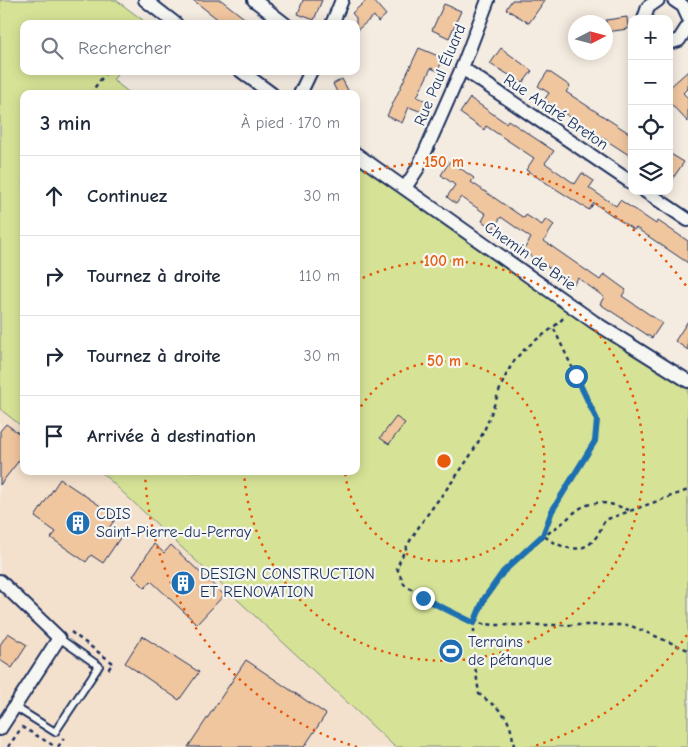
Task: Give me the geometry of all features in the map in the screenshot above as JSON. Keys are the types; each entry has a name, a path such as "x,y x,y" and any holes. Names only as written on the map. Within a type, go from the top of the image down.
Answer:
{"street":[{"path":"145,0 171,20"},
{"path":"254,0 280,20"},
{"path":"334,20 342,0"},
{"name":"Rue Paul Éluard","path":"405,188 418,168 462,68 488,0"},
{"path":"645,15 648,7 658,0"},
{"path":"674,0 683,6 688,17"},
{"path":"679,43 688,26"},
{"name":"Rue André Breton","path":"462,68 628,179"},
{"path":"246,75 265,90"},
{"path":"302,90 309,75"},
{"name":"Chemin de Brie","path":"360,157 573,306 688,381"},
{"path":"651,195 688,220"},
{"path":"0,581 59,638 0,729"}],"lane":[{"path":"15,707 55,732 98,666 59,638"}],"path":[{"path":"93,90 104,75"},
{"path":"573,306 554,329 523,351 511,368 496,397 486,426 473,452 450,487 420,523 404,550 397,568 404,584 423,598 474,623 494,626 629,625 688,650"},
{"path":"543,535 552,511 595,441 597,420 554,329"},
{"path":"543,535 556,545 576,550 593,541 605,520 688,490"},
{"path":"514,747 511,724 498,709 479,694 474,658 474,623 484,599 503,572 543,535 585,506 606,502 629,510"},
{"path":"8,747 22,727 56,747"}],"shaded area":[{"path":"0,409 20,425 20,475 104,475 395,747 0,747"}],"green space":[{"path":"0,0 116,0 143,20 20,20 20,75 117,75 113,80 126,90 20,90 20,425 0,409"},
{"path":"360,160 688,381 688,747 395,747 104,475 360,475"}],"building":[{"path":"193,0 221,0 247,20 219,20"},
{"path":"303,0 322,0 314,20 298,14"},
{"path":"367,0 373,0 386,15 378,22 374,16 360,28 360,20 356,20 352,13"},
{"path":"512,0 545,0 529,23 506,9"},
{"path":"444,4 461,11 449,38 432,30"},
{"path":"627,17 628,29 613,31 613,19"},
{"path":"419,48 443,58 438,71 431,68 417,97 427,101 422,112 409,107 402,123 387,116"},
{"path":"501,48 532,71 523,83 490,64"},
{"path":"548,71 570,86 566,92 628,132 628,154 544,100 549,93 538,86"},
{"path":"688,71 688,88 683,93 688,98 688,122 673,106 673,84"},
{"path":"342,79 348,90 336,90 333,84"},
{"path":"470,98 506,123 508,120 554,151 545,163 575,184 582,173 594,181 589,188 616,206 620,200 656,224 658,221 688,241 688,263 636,228 634,230 594,203 589,210 526,170 534,158 486,126 484,130 460,113"},
{"path":"673,155 684,162 673,178"},
{"path":"450,161 474,178 471,182 524,218 526,215 542,225 546,219 554,225 544,241 600,280 604,274 626,290 622,296 662,323 652,338 600,304 604,297 578,278 574,284 523,251 531,238 501,217 493,229 482,221 486,214 461,197 456,204 447,197 455,185 441,175"},
{"path":"688,321 688,350 675,341"},
{"path":"396,417 405,423 389,444 380,438"},
{"path":"6,424 20,434 20,459 0,485 0,431"},
{"name":"CDIS Saint-Pierre-du-Perray","path":"60,479 117,517 108,529 120,538 103,563 91,555 86,562 51,538 56,532 35,517"},
{"name":"DESIGN CONSTRUCTION ET RENOVATION","path":"154,544 164,553 171,545 224,595 197,624 151,581 145,588 133,576"},
{"path":"8,633 27,645 12,668 0,660 0,645"},
{"path":"142,636 199,672 179,700 125,663"},
{"path":"246,660 326,714 304,747 188,747"}],"place":[{"name":"CDIS Saint-Pierre-du-Perray","path":"78,523"},
{"name":"DESIGN CONSTRUCTION ET RENOVATION","path":"183,583"},
{"name":"Terrains de pétanque","path":"451,651"}],"route":[{"path":"423,598 474,623 484,599 503,572 543,535 552,511 595,441 597,420 576,376"}]}
